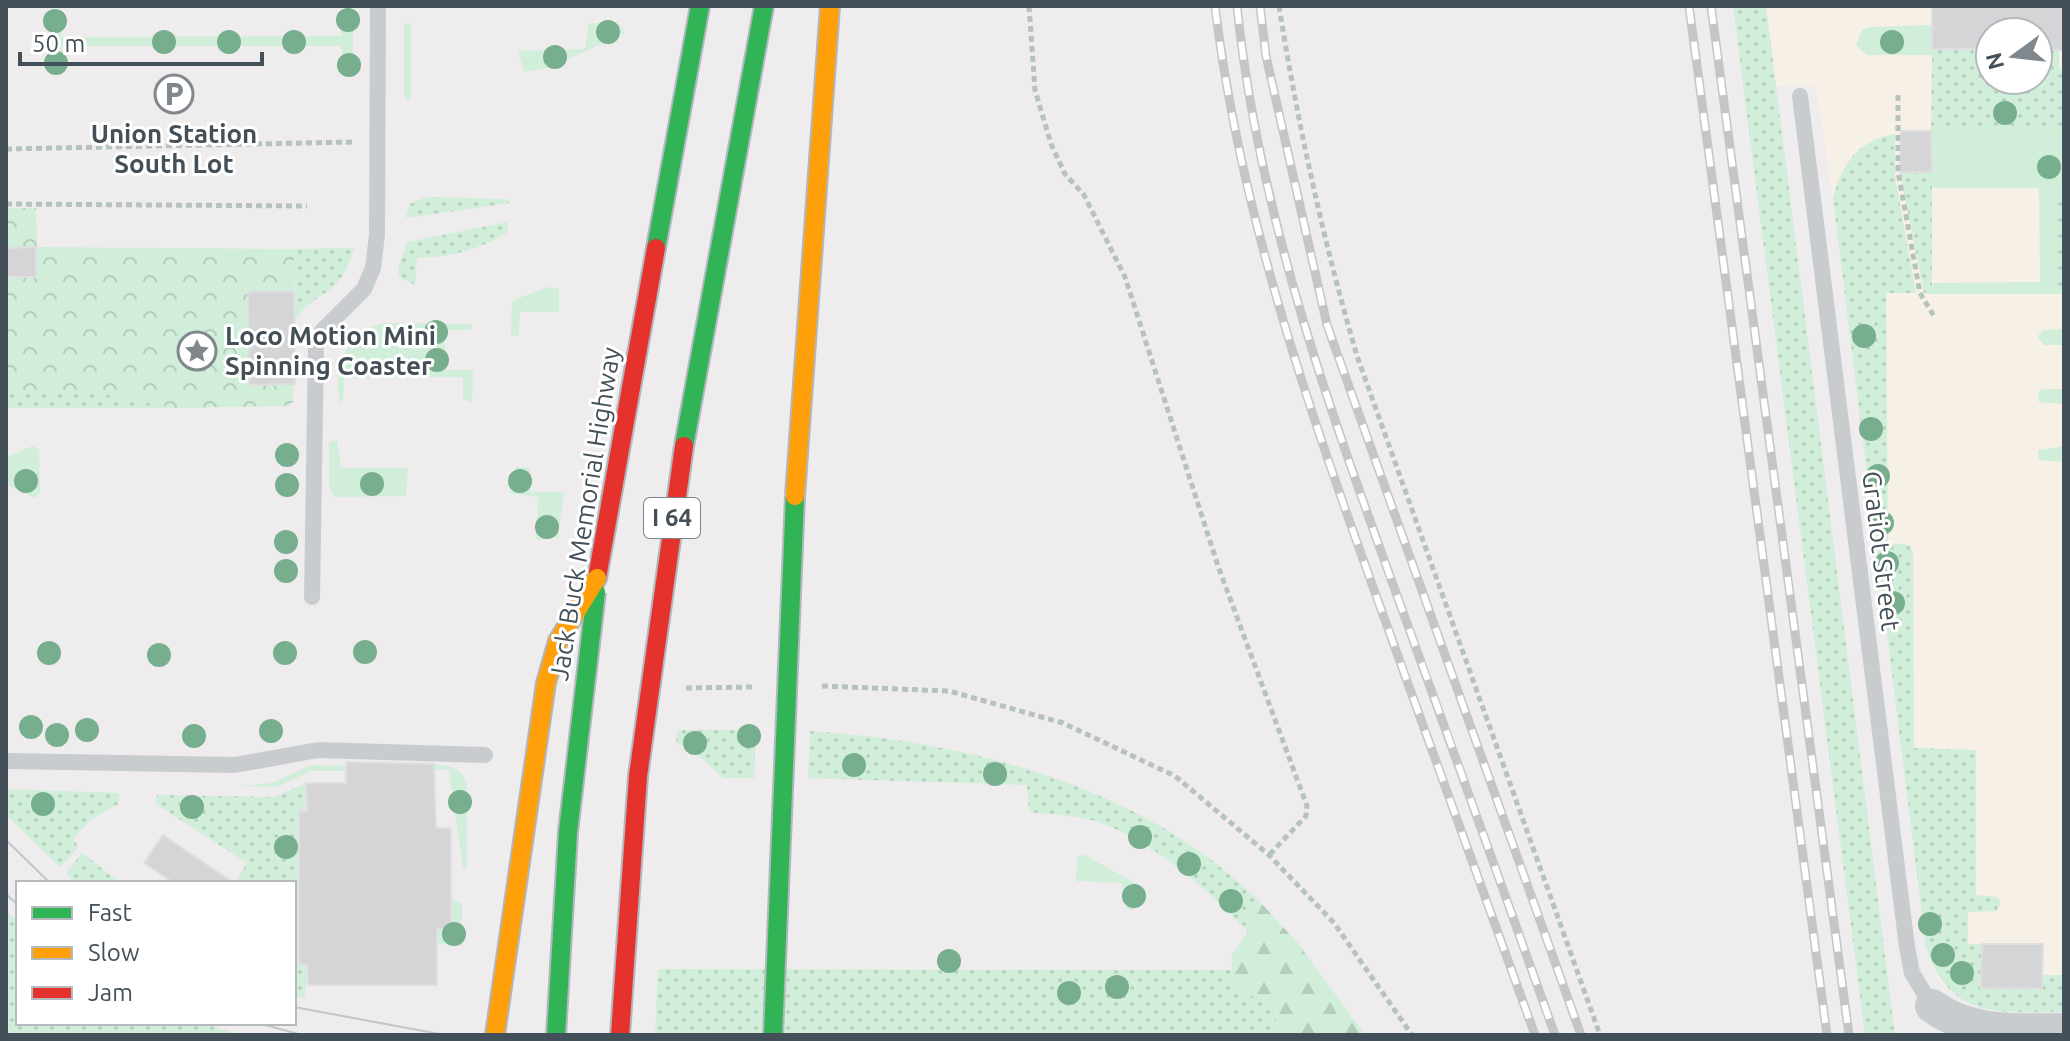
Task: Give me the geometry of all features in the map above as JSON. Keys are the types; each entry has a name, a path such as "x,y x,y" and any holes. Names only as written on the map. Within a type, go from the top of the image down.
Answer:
{"highway":[{"name":"Jack Buck Memorial Highway","path":"556,1035 568,832 597,578 700,6"},
{"name":"I 64","path":"620,1035 623,964 657,610 703,327 764,6"},
{"path":"773,1035 796,467 830,6"},
{"path":"495,1035 546,683 558,641 597,578"}],"street":[{"path":"1932,1006 1959,1022 1984,1028 2064,1030"}],"lane":[{"path":"312,597 316,346 322,331 364,289 376,248 378,6"},
{"name":"Gratiot Street","path":"1800,96 1907,947 1912,973 1932,1006"},
{"path":"6,761 235,765 318,750 485,755"}],"path":[{"path":"1029,6 1035,90 1051,144 1065,174 1084,195 1125,277 1218,566 1307,806 1306,816 1269,855"},
{"path":"1279,6 1296,110 1323,241 1357,356 1600,1035"},
{"path":"1898,95 1898,171 1920,293 1935,318"},
{"path":"6,149 354,142"},
{"path":"6,204 307,206"},
{"path":"810,686 949,691 1063,723 1175,776 1269,855 1334,923 1412,1035"},
{"path":"673,688 765,687"}],"shaded area":[{"path":"1766,6 2064,6 2064,1012 1992,1011 1975,1005 1944,987 1934,972 1926,947 1833,199 1816,86 1776,86"}],"green space":[{"path":"1733,6 1766,6 1895,1035 1865,1035"},
{"path":"56,10 60,15 61,37 341,36 341,16 348,11 353,16 353,69 347,74 344,72 341,46 62,46 61,70 56,74 52,70 52,15"},
{"path":"408,22 411,26 411,98 407,100 404,95 404,26"},
{"path":"589,23 620,24 624,33 552,67 524,72 518,51 585,49"},
{"path":"1932,25 1933,55 1867,55 1856,45 1862,30 1870,27"},
{"path":"1932,49 1974,49 1974,96 2054,96 2054,50 2059,50 2059,68 2064,69 2064,129 1931,131"},
{"path":"2064,129 2064,202 2053,202 2054,294 1932,294 1933,283 2040,282 2039,188 1932,188 1931,131"},
{"path":"1895,134 1895,176 1916,293 1886,293 1888,543 1910,545 1913,552 1914,748 1976,750 1976,895 1997,897 2001,902 1996,911 1968,912 1968,944 1982,944 1981,988 2042,989 2042,975 2064,975 2064,1012 1998,1011 1963,1000 1936,971 1926,947 1833,199 1846,165 1853,156 1871,142"},
{"path":"1900,172 1932,172 1932,294 1924,293"},
{"path":"426,197 507,199 510,203 406,218 410,204"},
{"path":"2053,201 2064,202 2063,294 2054,294"},
{"path":"6,208 36,208 37,247 294,249 293,402 288,406 175,408 82,390 6,392"},
{"path":"507,222 508,232 486,244 453,254 417,258 415,285 399,277 398,269 407,242"},
{"path":"354,248 348,265 334,286 309,304 295,322 294,249"},
{"path":"547,287 559,289 559,312 520,312 519,336 511,336 512,301"},
{"path":"384,323 472,324 471,330 445,330 445,370 473,370 472,402 463,399 463,377 344,378 343,401 340,403 338,377 345,353 360,334"},
{"path":"2064,329 2064,345 2044,345 2037,337 2043,330"},
{"path":"2043,389 2064,389 2064,404 2039,402 2038,392"},
{"path":"82,390 175,408 6,408 6,392"},
{"path":"337,440 341,468 408,468 406,496 335,497 329,487 329,443"},
{"path":"33,446 39,450 40,493 35,498 6,484 6,457"},
{"path":"2064,446 2064,462 2039,460 2038,450"},
{"path":"517,467 530,468 530,492 564,492 558,537 536,540 538,497 510,493 509,478"},
{"path":"678,730 756,730 754,778 723,778 693,750 676,743"},
{"path":"810,731 932,746 993,759 1052,777 1110,800 1164,829 1215,863 1262,904 1247,908 1248,932 1184,872 1129,836 1090,820 1029,812 1027,785 808,778"},
{"path":"434,764 454,768 467,783 467,869 463,868 449,770 434,769"},
{"path":"311,765 346,766 346,771 311,771 277,787 239,786 272,783"},
{"path":"306,783 299,965 307,965 305,998 296,996 296,881 236,881 247,863 156,804 157,795 275,797"},
{"path":"6,789 120,793 118,804 90,820 74,838 78,848 60,867 6,815"},
{"path":"82,853 118,881 73,881 66,873"},
{"path":"1083,854 1142,887 1142,905 1131,910 1126,908 1122,883 1076,881 1077,858"},
{"path":"451,898 462,904 462,945 437,944 437,929 451,929"},
{"path":"1262,904 1297,942 1365,1035 1275,1035 1276,1009 1231,984 1232,955 1248,932 1247,908"},
{"path":"6,911 16,920 16,1025 208,1025 241,1035 6,1035"},
{"path":"658,969 1231,970 1231,984 1276,1009 1275,1035 655,1035"}],"building":[{"path":"1932,6 2064,6 2064,50 2054,50 2054,16 1974,16 1974,49 1932,49"},
{"path":"1901,131 1931,131 1932,172 1900,172"},
{"path":"36,247 36,277 6,277 6,248"},
{"path":"294,291 295,384 249,385 248,292"},
{"path":"346,762 434,764 436,828 451,828 451,929 437,929 437,985 308,985 307,965 299,965 299,810 307,811 306,783 346,783"},
{"path":"163,835 231,881 171,881 144,863"},
{"path":"1982,944 2043,944 2042,989 1981,988"}],"tram line":[{"path":"6,840 48,881"},
{"path":"6,894 16,903"},
{"path":"296,1007 445,1035"},
{"path":"265,1025 302,1035"}],"railway":[{"path":"1215,6 1241,158 1279,306 1302,380 1351,525 1535,1035"},
{"path":"1237,6 1261,159 1300,308 1347,456 1555,1035"},
{"path":"1260,6 1266,56 1327,325 1581,1035"},
{"path":"1689,6 1827,1035"},
{"path":"1711,6 1849,1035"}],"traffic: fast":[{"path":"656,248 700,6"},
{"path":"684,446 764,6"},
{"path":"773,1035 795,496"},
{"path":"556,1035 568,832 596,592"}],"traffic: jam":[{"path":"597,578 656,248"},
{"path":"620,1035 638,776 684,446"}],"traffic: slow":[{"path":"795,496 830,6"},
{"path":"495,1035 546,683 558,641 597,578"}],"place":[{"name":"Union Station South Lot","path":"174,94"},
{"name":"Loco Motion Mini Spinning Coaster","path":"197,351"}]}
